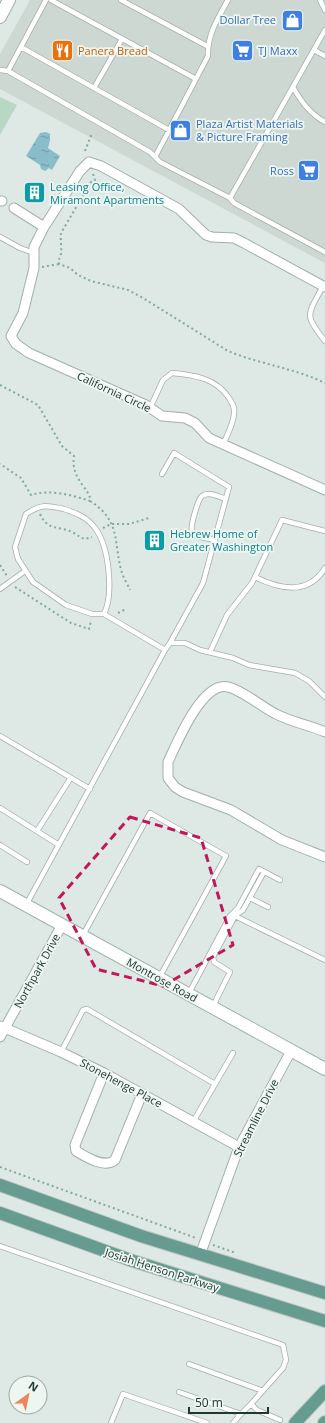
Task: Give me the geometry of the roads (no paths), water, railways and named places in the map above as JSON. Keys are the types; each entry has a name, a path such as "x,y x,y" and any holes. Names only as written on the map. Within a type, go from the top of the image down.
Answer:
{"main road":[{"path":"0,1185 133,1233 325,1293"},
{"name":"Josiah Henson Parkway","path":"0,1213 133,1261 325,1322"},
{"path":"295,1423 325,1392"}],"street":[{"name":"California Circle","path":"324,286 234,238 212,237 206,235 179,209 101,166 89,162 80,171 44,227 34,247 34,268 23,313 11,336 16,344 29,352 150,408 162,416 185,418 195,423 209,438 325,490"},
{"path":"14,208 44,227"},
{"path":"325,732 278,715 236,690 223,686 209,692 194,712 168,762 167,770 168,778 183,792 231,810 282,840 325,857"},
{"name":"Montrose Road","path":"0,891 325,1069"},
{"name":"Northpark Drive","path":"0,1037 2,1027 62,925"},
{"name":"Stonehenge Place","path":"2,1027 61,1052 104,1073 239,1147"},
{"name":"Streamline Drive","path":"200,1255 239,1147 291,1051"},
{"path":"104,1073 74,1145 76,1151 84,1156 106,1164 115,1160 142,1094"}],"lane":[{"path":"8,71 46,0"},
{"path":"51,0 196,79"},
{"path":"121,0 207,46"},
{"path":"155,157 208,56 207,46 210,34 228,0"},
{"path":"320,0 325,10"},
{"path":"230,198 325,30"},
{"path":"94,88 122,39"},
{"path":"21,47 169,130"},
{"path":"314,50 325,56"},
{"path":"0,70 8,71 155,157 160,162 230,198 234,203 325,252"},
{"path":"293,87 302,103 316,117 325,122"},
{"path":"0,237 20,248 34,253"},
{"path":"324,286 310,310 310,320 325,341"},
{"path":"150,408 163,380 172,373 188,375 211,381 226,394 234,406 234,418 223,445"},
{"path":"26,906 203,583 230,487 174,453 162,474"},
{"path":"215,540 198,536 192,532 191,526 198,500 202,496 210,494 226,499"},
{"path":"104,614 109,605 111,589 104,550 96,528 84,517 48,505 36,507 26,514 15,547 18,559 33,582 66,606 92,614 104,614 166,650"},
{"path":"210,652 227,615 255,577 282,520 325,531"},
{"path":"255,577 270,584 293,589 313,581 325,568"},
{"path":"0,589 25,571"},
{"path":"170,643 185,642 249,665 295,673 309,681 325,697"},
{"path":"0,736 70,779 90,789"},
{"path":"37,831 70,779"},
{"path":"0,808 59,845"},
{"path":"82,936 150,813 226,856 159,979"},
{"path":"0,845 27,862"},
{"path":"188,995 230,916 238,908 259,869 280,880"},
{"path":"212,1008 230,972 214,962 214,957 235,916 243,910 264,872"},
{"path":"250,898 268,907"},
{"path":"235,916 325,960"},
{"path":"61,1052 83,1010 87,1009 215,1084"},
{"path":"193,1122 233,1053"},
{"path":"0,1246 282,1345 286,1360 283,1368 233,1423"},
{"path":"189,1364 263,1391"},
{"path":"179,1392 241,1414"},
{"path":"111,1423 123,1394 207,1423"},
{"path":"251,1404 257,1410 280,1420"}],"water":[{"path":"46,132 50,134 48,148 60,156 52,170 49,168 45,171 41,169 40,165 26,156 40,133"}],"place":[{"name":"Dollar Tree","path":"292,20"},
{"name":"Panera Bread","path":"62,51"},
{"name":"TJ Maxx","path":"243,51"},
{"name":"Plaza Artist Materials & Picture Framing","path":"180,130"},
{"name":"Ross","path":"309,171"},
{"name":"Leasing Office, Miramont Apartments","path":"35,193"},
{"name":"Hebrew Home of Greater Washington","path":"155,540"}]}
